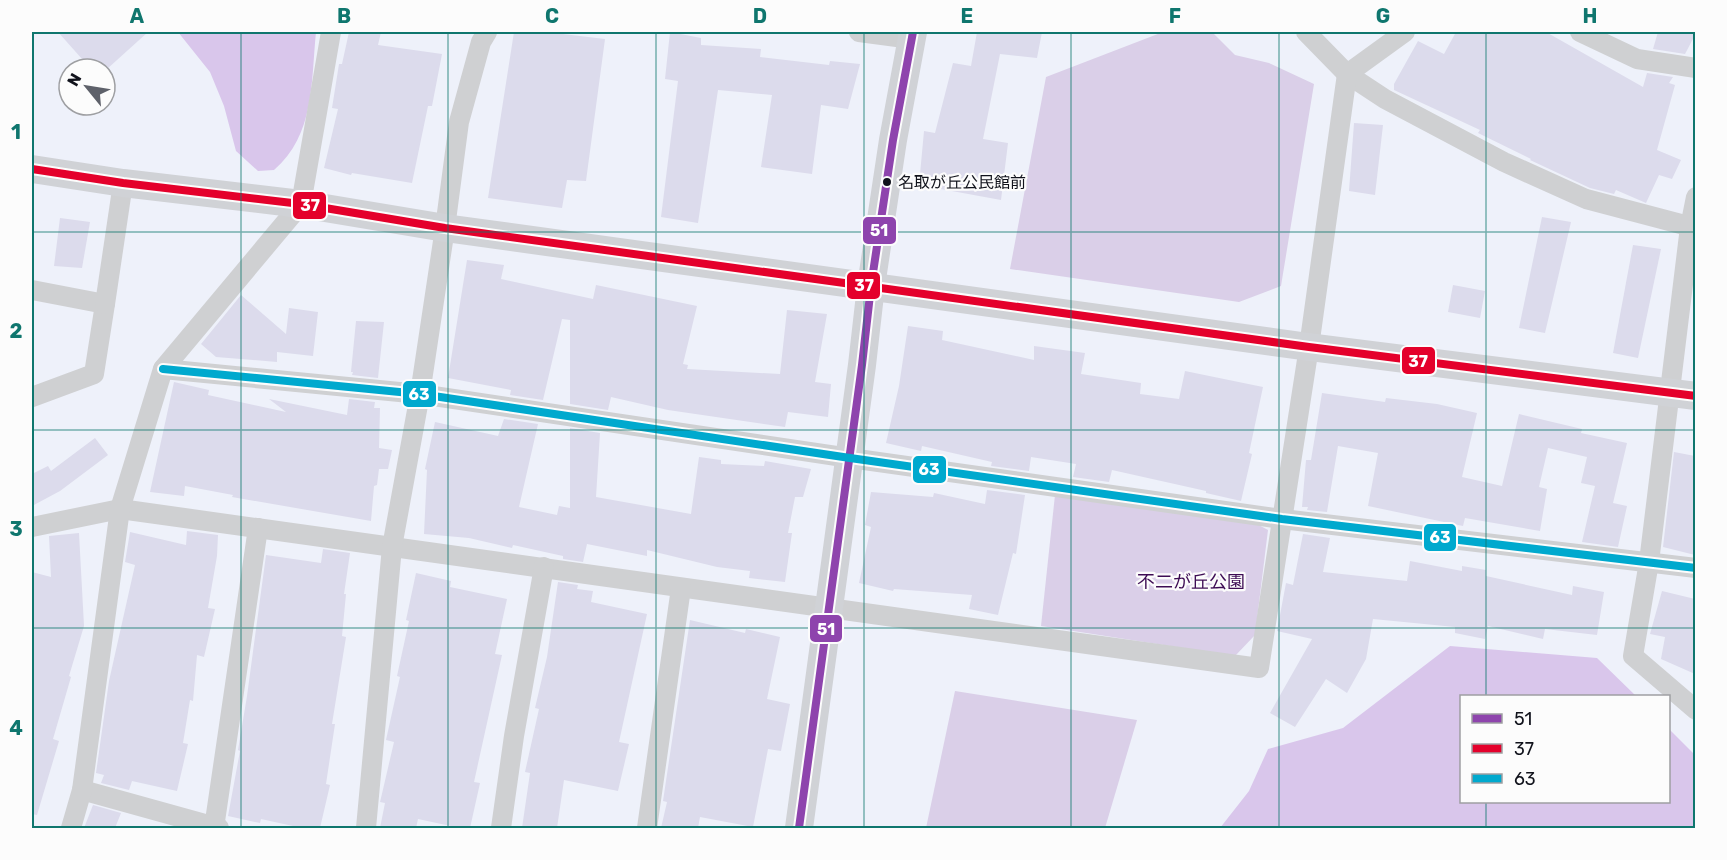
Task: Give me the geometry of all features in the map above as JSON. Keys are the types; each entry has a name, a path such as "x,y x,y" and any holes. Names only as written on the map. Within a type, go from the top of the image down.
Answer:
{"street":[{"path":"71,828 82,790 120,509 163,369 301,204 331,32"},
{"path":"799,828 850,458 871,285 893,140 913,35 859,32"},
{"path":"1306,32 1347,74 1385,99 1504,162 1586,199 1693,228"},
{"path":"32,527 120,509 1259,668 1309,347 1347,74 1405,32"},
{"path":"1580,32 1637,59 1695,69"},
{"path":"366,828 392,547 420,394 446,228 459,122 479,35"},
{"path":"32,169 123,183 301,204 446,228 1309,347 1683,394"},
{"path":"32,397 94,374 123,183"},
{"path":"1695,197 1683,394 1649,561 1634,656 1695,710"},
{"path":"32,290 105,304"},
{"path":"163,369 420,394 1282,519 1695,568"},
{"path":"82,790 216,828 258,528"},
{"path":"501,828 514,736 544,567"},
{"path":"647,828 681,588"}],"green space":[{"path":"1163,32 1212,32 1235,55 1269,63 1314,84 1281,286 1239,302 1010,269 1046,77"},
{"name":"不二が丘公園","path":"1055,495 1255,523 1268,530 1255,635 1235,656 1041,626"},
{"path":"955,691 1137,720 1105,828 926,828"}],"shaded area":[{"path":"178,32 316,32 311,88 304,124 297,141 274,170 258,171 236,151 224,106 210,72"},
{"path":"1450,646 1597,658 1635,695 1460,695 1460,803 1670,803 1670,730 1695,755 1695,828 1220,828 1249,791 1268,749 1343,728"}],"building":[{"path":"58,32 148,32 117,60 117,57 80,57"},
{"path":"349,32 381,32 378,45 442,54 432,106 428,106 412,183 352,173 351,175 324,168 338,109 332,108 339,64 342,64"},
{"path":"514,32 546,32 605,39 586,181 567,180 562,208 488,198"},
{"path":"670,32 701,38 701,45 761,49 760,57 829,65 830,61 860,64 848,109 821,105 812,174 761,167 772,95 718,90 698,223 661,217 678,81 665,79"},
{"path":"977,32 1042,32 1037,58 1000,54 983,139 1008,143 1001,200 919,185 924,131 935,133 953,63 971,66"},
{"path":"1456,32 1546,32 1643,87 1647,73 1673,77 1669,83 1675,85 1657,150 1681,160 1672,179 1659,175 1646,203 1616,190 1614,194 1590,188 1478,133 1480,130 1394,90 1394,84 1418,41 1444,54"},
{"path":"1658,32 1695,32 1695,35 1685,54 1653,49"},
{"path":"1354,123 1383,125 1375,195 1349,191"},
{"path":"1542,217 1571,222 1545,333 1519,328"},
{"path":"60,218 90,222 82,268 54,266"},
{"path":"1633,245 1661,249 1638,358 1613,353"},
{"path":"467,260 504,265 501,279 593,299 596,285 697,306 683,364 688,365 687,369 780,374 787,310 827,314 815,382 831,384 828,417 788,412 785,427 668,410 611,397 608,410 570,404 570,320 562,319 543,400 510,395 511,390 448,378"},
{"path":"1453,285 1485,291 1480,318 1448,312"},
{"path":"241,295 286,334 289,308 318,312 313,356 277,352 277,362 216,357 201,344"},
{"path":"356,321 384,322 378,378 352,375"},
{"path":"908,326 943,331 942,340 1034,360 1034,346 1085,353 1081,374 1141,383 1140,394 1179,399 1185,371 1263,387 1249,453 1252,454 1241,501 1112,470 1109,482 1073,477 1076,464 1031,457 1029,471 991,466 992,462 922,446 921,451 886,443 899,386"},
{"path":"174,382 209,390 208,395 286,412 269,399 347,415 349,399 375,402 374,408 380,408 379,448 392,450 388,469 379,469 377,485 374,486 371,521 232,497 233,495 185,486 184,496 150,492"},
{"path":"1322,393 1385,402 1386,398 1437,404 1477,413 1462,477 1502,486 1519,414 1582,429 1581,433 1627,443 1613,503 1627,506 1618,547 1582,542 1595,486 1581,483 1587,457 1548,448 1539,487 1547,489 1540,531 1465,518 1463,526 1368,506 1378,453 1338,446 1327,512 1307,510 1308,507 1302,507 1306,460 1311,460"},
{"path":"504,419 538,424 519,507 557,515 559,506 570,508 570,428 600,433 596,497 691,514 699,457 721,460 721,464 764,466 765,461 811,469 803,497 795,497 788,533 792,533 785,582 749,578 750,571 717,567 647,550 647,556 587,544 583,562 563,559 563,556 513,545 512,548 469,538 424,534 427,470 425,469 435,422 498,436"},
{"path":"95,438 108,455 60,491 32,506 32,474 48,466 51,471"},
{"path":"1674,452 1695,456 1693,504 1695,505 1695,555 1663,547"},
{"path":"987,490 1025,495 1016,554 1013,553 998,615 969,609 972,595 894,589 893,591 859,583 871,527 865,525 871,492 933,497 934,493 985,504"},
{"path":"187,531 218,535 217,556 208,608 215,609 204,657 197,655 193,701 190,700 183,743 188,744 177,791 132,781 129,790 101,783 104,775 96,773 109,681 135,565 125,562 130,532 186,545"},
{"path":"79,533 84,626 53,739 59,741 37,815 32,814 32,572 51,577 49,536"},
{"path":"1303,534 1330,538 1323,572 1407,581 1410,561 1462,571 1462,566 1486,570 1486,576 1572,595 1573,586 1604,592 1597,635 1545,629 1543,639 1488,626 1485,639 1455,633 1455,627 1373,619 1366,659 1347,693 1326,679 1295,727 1270,713 1312,639 1277,631 1286,583 1293,585"},
{"path":"323,549 350,553 344,594 346,594 342,636 346,637 332,724 335,724 326,784 330,785 320,828 302,828 261,819 260,823 228,816 240,751 238,750 266,555 321,563"},
{"path":"416,573 451,581 450,587 507,599 495,654 502,655 474,782 480,783 470,828 418,819 416,828 380,828 385,803 380,802 394,742 386,740 400,677 397,676 409,621 406,620"},
{"path":"558,582 578,585 577,589 593,591 591,602 647,614 619,742 629,744 618,791 564,780 557,828 522,828 530,773 525,772 539,709 535,708 547,657"},
{"path":"1662,591 1695,599 1695,674 1661,659 1665,637 1650,634"},
{"path":"690,620 745,633 746,629 780,637 767,699 790,704 781,751 768,749 753,827 700,817 698,828 661,828 667,802 663,801"},
{"path":"93,805 121,813 115,828 84,828"}],"transit line":[{"name":"51","path":"799,828 871,286 893,140 913,32"},
{"name":"37","path":"32,169 123,183 301,204 445,228 1309,347 1696,396"},
{"name":"63","path":"163,369 420,394 1282,519 1696,568"}],"place":[{"name":"名取が丘公民館前","path":"887,182"}]}
